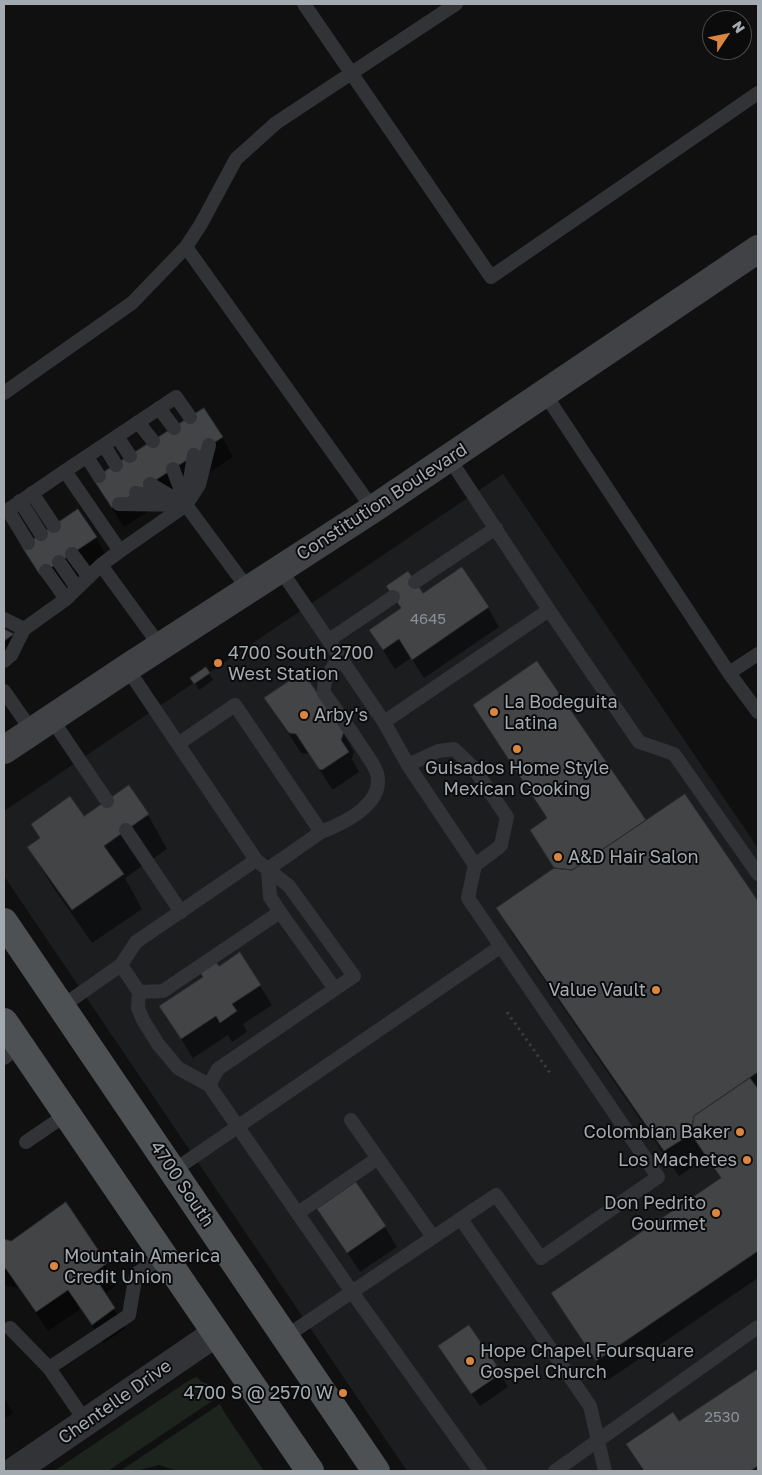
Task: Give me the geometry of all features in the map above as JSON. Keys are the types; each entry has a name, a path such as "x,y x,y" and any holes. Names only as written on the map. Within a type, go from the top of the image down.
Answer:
{"main road":[{"name":"Constitution Boulevard","path":"4,750 160,646 373,509 758,250"},
{"name":"4700 South","path":"4,922 376,1471"},
{"path":"4,1022 12,1052 67,1114 310,1471"}],"street":[{"name":"Chentelle Drive","path":"14,1471 216,1333"}],"lane":[{"path":"304,4 491,277 758,94"},
{"path":"4,393 132,303 186,247 201,224 236,159 276,123 456,4"},
{"path":"186,247 373,509"},
{"path":"545,394 729,673 758,712"},
{"path":"28,543 8,510 176,396 190,417"},
{"path":"160,408 174,428"},
{"path":"138,422 153,441"},
{"path":"117,436 130,456"},
{"path":"104,445 116,465"},
{"path":"6,656 24,629 66,599 101,565 186,505 200,485 209,445"},
{"path":"186,505 194,456"},
{"path":"87,457 99,476"},
{"path":"449,458 548,610 639,742 674,754 758,874"},
{"path":"173,469 186,505 248,590"},
{"path":"65,471 120,551"},
{"path":"150,484 186,505"},
{"path":"32,493 54,526"},
{"path":"136,493 186,505"},
{"path":"20,502 42,534"},
{"path":"119,504 186,505"},
{"path":"415,582 496,528"},
{"path":"72,554 89,577"},
{"path":"59,562 77,588"},
{"path":"101,565 160,646"},
{"path":"280,569 384,722 408,765 475,865"},
{"path":"46,571 66,599"},
{"path":"329,640 393,597"},
{"path":"384,722 548,610"},
{"path":"4,619 24,629"},
{"path":"729,673 758,654"},
{"path":"268,869 321,832 336,826 363,809 372,799 377,786 376,772 324,692 326,678 340,657"},
{"path":"127,668 256,860 289,886 354,976 218,1068 209,1085"},
{"path":"4,691 41,724 107,801"},
{"path":"178,744 235,705 321,832"},
{"path":"285,1337 496,1195 541,1258 658,1177 468,898 475,865 501,844 506,817 473,768 454,749 438,751 408,765"},
{"path":"126,830 181,912"},
{"path":"61,1007 121,965 136,942 256,860"},
{"path":"268,869 270,898 335,989"},
{"path":"139,992 163,991 280,912"},
{"path":"173,1171 500,947"},
{"path":"121,965 139,992 138,1008 158,1044 178,1068 209,1085 352,1292 480,1471"},
{"path":"26,1142 67,1114"},
{"path":"351,1120 433,1237"},
{"path":"298,1213 378,1158"},
{"path":"461,1219 590,1406 605,1471"},
{"path":"49,1368 129,1316 136,1274 164,1256"},
{"path":"555,1471 758,1327"},
{"path":"10,1328 49,1368 86,1422"}],"path":[{"path":"507,1012 550,1073"}],"shaded area":[{"path":"503,474 758,848 758,1471 407,1471 4,876 4,811"},
{"path":"197,1377 202,1382 208,1384 218,1397 108,1471 54,1471 191,1379"},
{"path":"220,1404 264,1471 177,1471 159,1465 136,1471 120,1471"}],"building":[{"path":"204,408 223,437 112,508 93,479"},
{"path":"78,509 97,537 40,575 22,547"},
{"path":"462,567 489,607 412,660 399,639 383,650 369,630 401,608 386,586 408,571 423,593"},
{"path":"4,629 14,634 4,641"},
{"path":"537,661 646,820 572,870 554,868 530,830 547,818 473,705"},
{"path":"206,667 210,673 194,684 190,678"},
{"name":"Arby's","path":"303,672 344,732 341,740 349,752 322,770 319,769 296,734 289,733 264,698"},
{"path":"129,785 149,814 104,846 124,874 72,910 27,847 40,838 31,824 70,796 84,816"},
{"name":"Value Vault","path":"685,794 758,901 758,1072 694,1116 691,1134 664,1151 496,908 554,868 572,870"},
{"path":"240,952 261,985 232,1004 237,1011 220,1023 216,1016 181,1039 159,1006 203,977 199,971 214,960 219,966"},
{"path":"750,1078 758,1089 758,1251 596,1361 551,1293 721,1178 691,1134 694,1116"},
{"path":"356,1182 386,1226 347,1253 317,1209"},
{"name":"Mountain America Credit Union","path":"66,1202 107,1263 93,1274 115,1308 92,1325 68,1290 36,1312 4,1268 4,1239 11,1241"},
{"path":"469,1325 502,1373 471,1394 438,1346"},
{"path":"758,1369 758,1466 750,1471 644,1471 626,1444 673,1412 679,1421"}],"place":[{"name":"4700 South 2700 West Station","path":"218,663"},
{"name":"La Bodeguita Latina","path":"494,712"},
{"name":"Arby's","path":"304,715"},
{"name":"Guisados Home Style Mexican Cooking","path":"517,749"},
{"name":"A&D Hair Salon","path":"558,857"},
{"name":"Value Vault","path":"656,990"},
{"name":"Colombian Baker","path":"740,1132"},
{"name":"Los Machetes","path":"747,1160"},
{"name":"Don Pedrito Gourmet","path":"716,1213"},
{"name":"Mountain America Credit Union","path":"54,1266"},
{"name":"Hope Chapel Foursquare Gospel Church","path":"470,1361"},
{"name":"4700 S @ 2570 W","path":"343,1393"}]}
